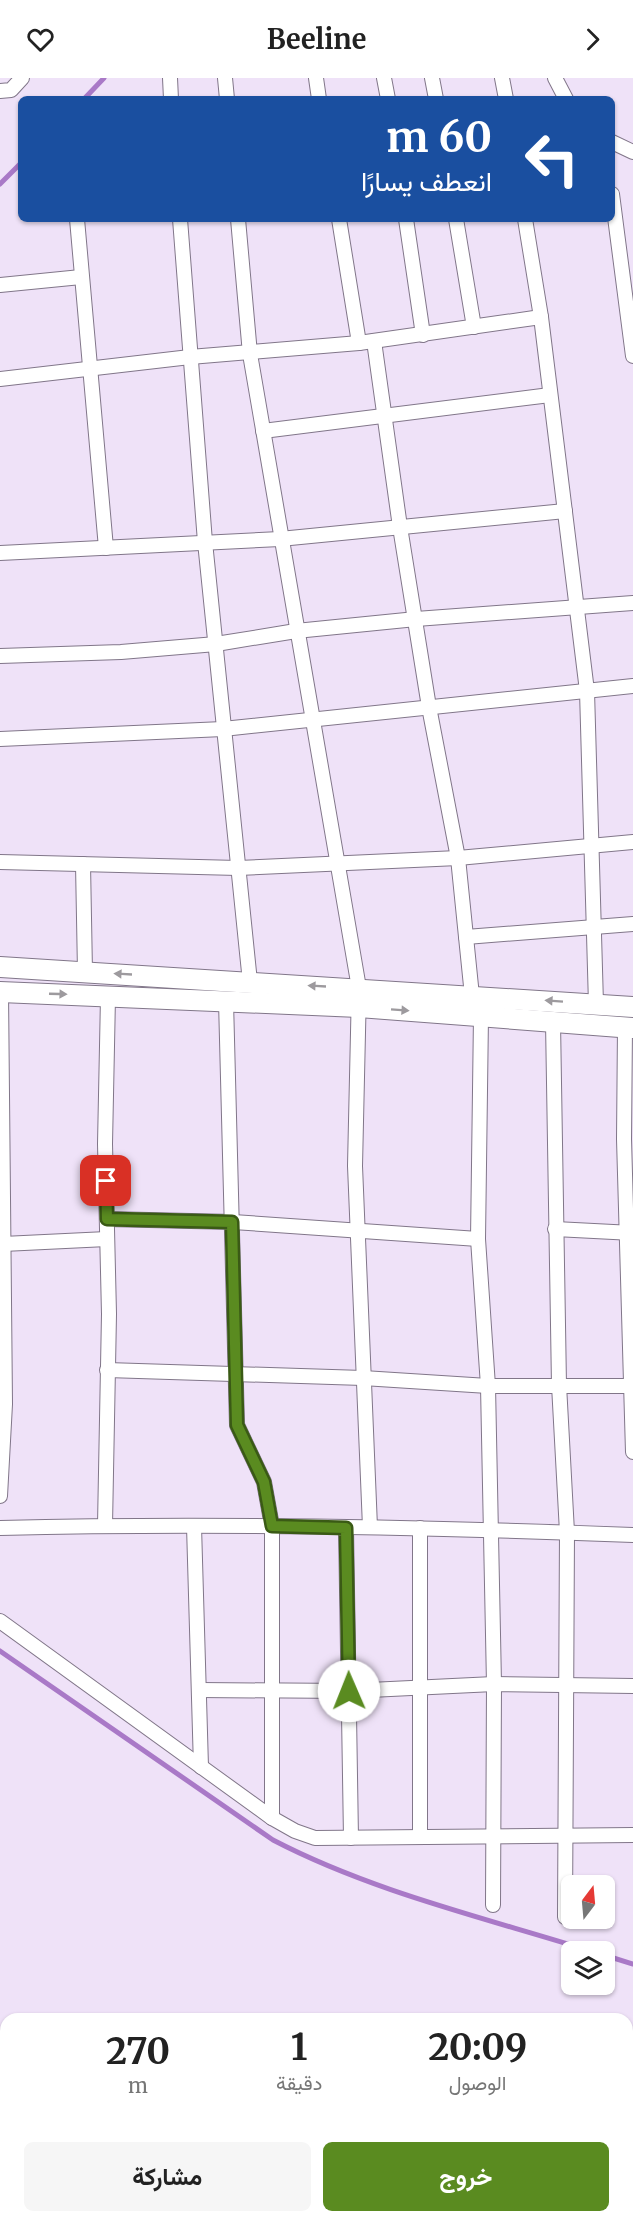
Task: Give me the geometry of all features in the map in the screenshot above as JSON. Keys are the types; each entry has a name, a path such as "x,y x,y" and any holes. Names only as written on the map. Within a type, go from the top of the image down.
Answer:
{"main road":[{"path":"0,967 250,982 481,1016 629,1028"},
{"path":"1,992 226,1001 472,996 633,1007"}],"street":[{"path":"0,91 11,90 22,78"},
{"path":"170,78 171,96"},
{"path":"225,78 227,96"},
{"path":"316,78 319,96"},
{"path":"384,78 387,96"},
{"path":"432,78 435,96"},
{"path":"502,78 505,96"},
{"path":"555,78 564,96"},
{"path":"615,143 633,152"},
{"path":"615,217 633,356"},
{"path":"77,222 88,368 106,548"},
{"path":"180,222 223,729 250,982"},
{"path":"238,222 250,354 296,631 314,719 359,998 354,1166 359,1231 370,1527"},
{"path":"339,222 359,344"},
{"path":"406,222 423,334"},
{"path":"456,222 474,327"},
{"path":"525,222 541,317 586,691 596,1004"},
{"path":"0,285 81,277"},
{"path":"0,379 190,357 359,344 541,317"},
{"path":"374,341 400,527 429,707 458,858 472,996"},
{"path":"262,430 384,418 550,395"},
{"path":"0,553 280,539 565,511"},
{"path":"0,656 121,652 216,644 296,631 416,619 633,603"},
{"path":"0,739 223,729 633,686"},
{"path":"0,862 238,868 458,858 633,842"},
{"path":"83,864 85,972"},
{"path":"466,937 633,924"},
{"path":"0,1496 5,1404 1,992"},
{"path":"105,1525 108,997"},
{"path":"226,1001 237,1425 264,1482 272,1526 272,1818"},
{"path":"481,1016 478,1239 488,1386 494,1684 493,1905"},
{"path":"553,1022 559,1385 567,1532 564,1684 566,1875"},
{"path":"629,1028 624,1139 630,1232 633,1452"},
{"path":"107,1219 232,1222 478,1239"},
{"path":"555,1229 630,1232"},
{"path":"3,1244 107,1239"},
{"path":"107,1370 236,1372 488,1386 632,1386"},
{"path":"0,1528 105,1525 370,1527 633,1535"},
{"path":"194,1526 201,1767"},
{"path":"346,1528 351,1838"},
{"path":"420,1528 420,1837"},
{"path":"0,1621 272,1818 295,1831 315,1838 633,1835"},
{"path":"199,1690 349,1691 494,1684 633,1686"}],"waterway":[{"path":"87,96 104,78"},
{"path":"0,184 18,166"},
{"path":"0,1651 273,1840 350,1875 430,1903 561,1942"},
{"path":"615,1958 633,1964"}],"route":[{"path":"106,1181 107,1219 232,1222 237,1425 240,1436 264,1482 272,1526 346,1528 349,1691"}]}
